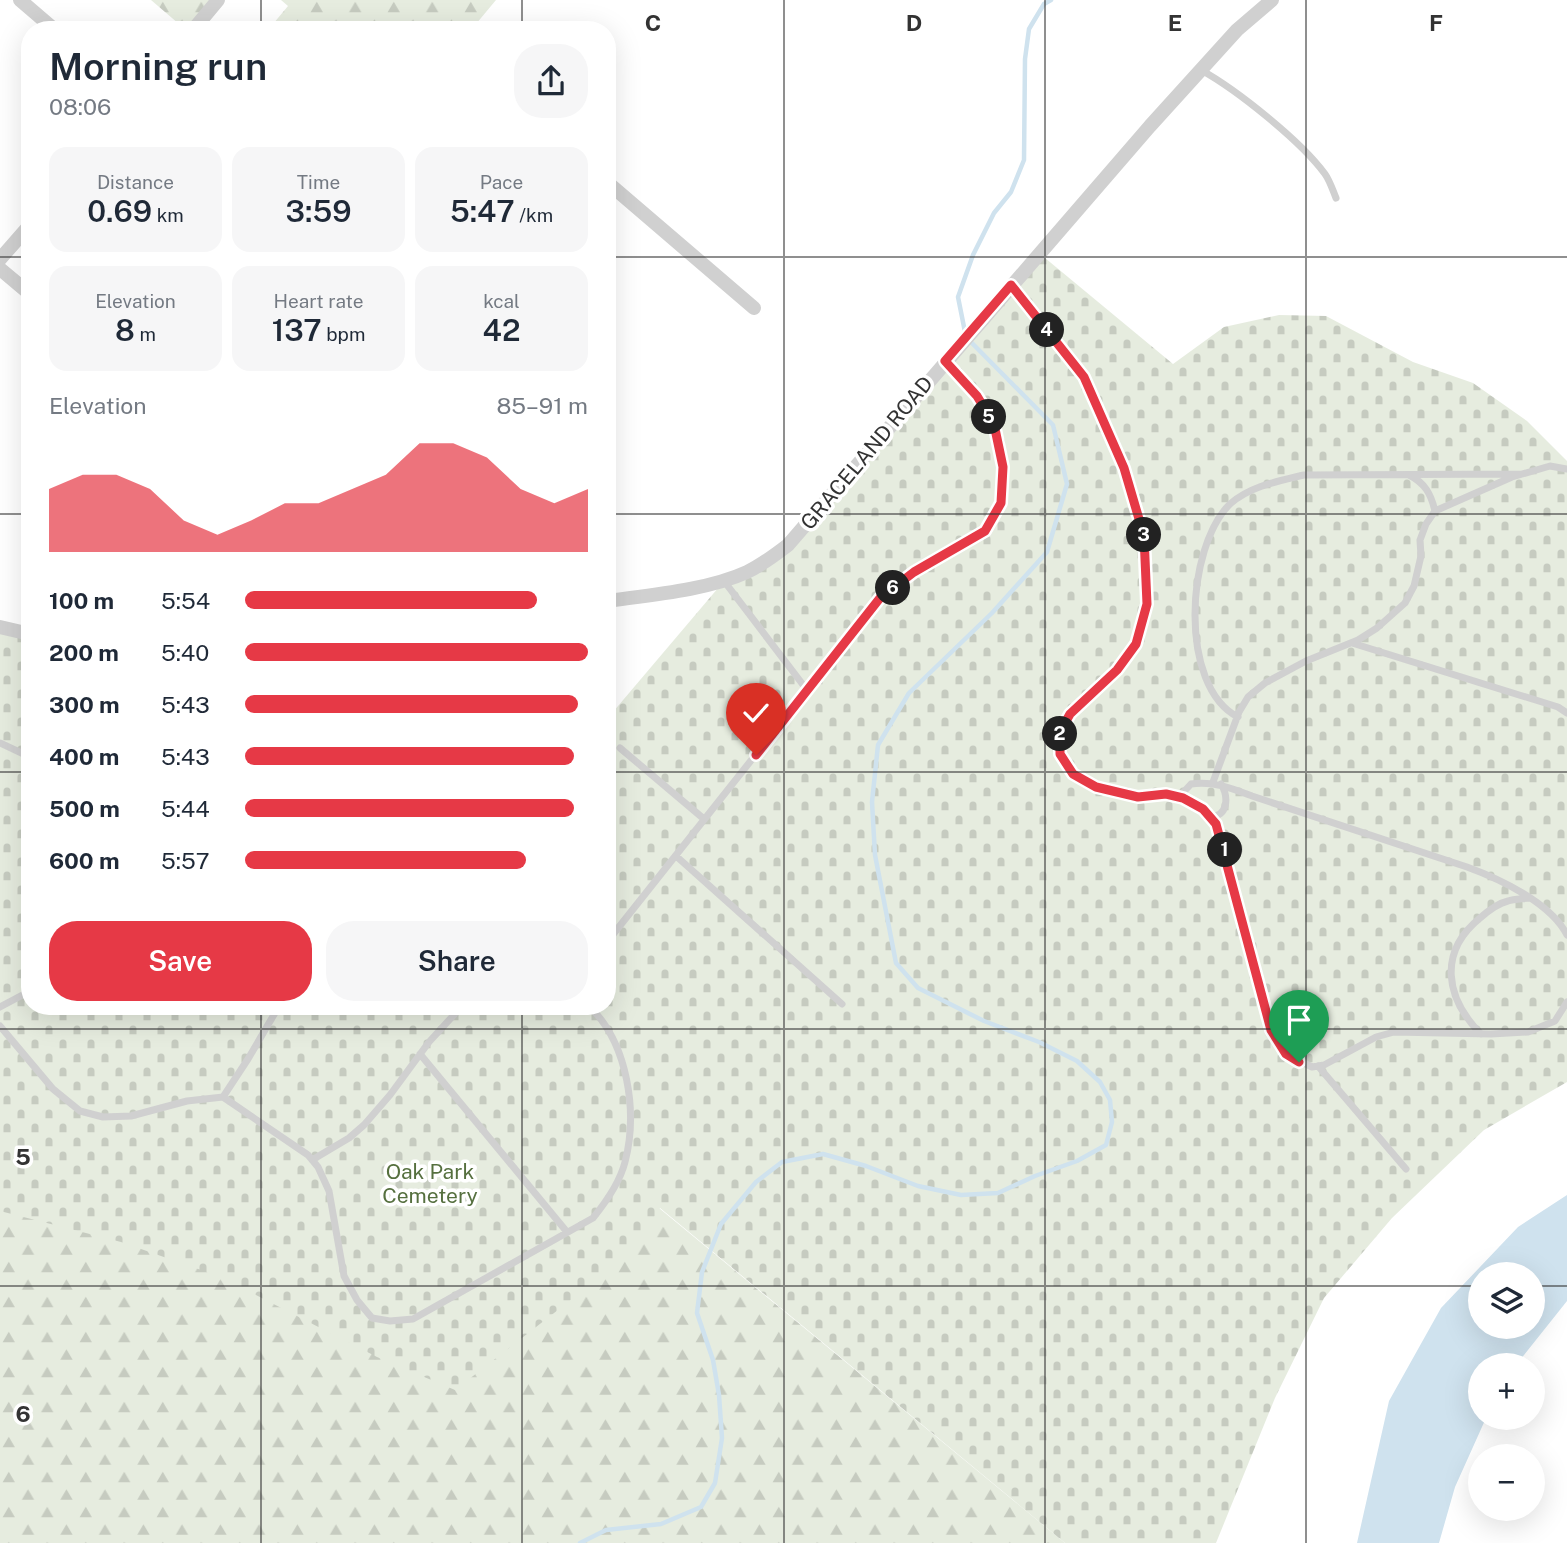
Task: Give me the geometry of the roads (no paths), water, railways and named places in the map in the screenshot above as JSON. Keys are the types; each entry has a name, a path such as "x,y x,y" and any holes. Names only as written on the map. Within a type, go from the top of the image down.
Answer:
{"street":[{"path":"20,0 44,21"},
{"path":"200,21 218,0"},
{"name":"GRACELAND ROAD","path":"616,599 724,581 769,561 788,545 1201,69 1237,30 1272,0"},
{"path":"616,190 754,308"},
{"path":"0,259 21,235"},
{"path":"0,269 21,286"},
{"path":"0,627 21,632"}],"lane":[{"path":"1201,69 1291,139 1326,175 1336,198"},
{"path":"1011,285 1084,377 1124,468 1144,536 1147,604 1136,644 1117,670 1070,714 1060,732 1060,754 1073,774 1096,787 1138,797 1166,794 1179,797 1203,809 1216,824 1271,1030 1286,1054 1312,1067 1345,1056 1376,1037 1394,1032 1528,1032 1555,1021 1567,1002"},
{"path":"616,931 880,598 914,572 985,531 1001,503 1003,467 994,424 977,396 945,361"},
{"path":"1217,783 1238,717 1248,697 1265,683 1377,628 1405,603 1414,586 1421,556 1420,540 1435,511 1522,474 1550,466 1567,469"},
{"path":"1405,474 1419,480 1428,491 1435,511"},
{"path":"1238,717 1228,712 1212,688 1200,659 1195,629 1195,597 1203,551 1218,518 1231,503 1245,493 1304,475 1522,474"},
{"path":"724,581 807,690"},
{"path":"1351,642 1558,707 1567,713"},
{"path":"0,743 21,753"},
{"path":"620,748 704,820"},
{"path":"1179,797 1191,783 1217,783 1467,867 1503,880 1530,898 1565,924 1567,935"},
{"path":"1210,817 1216,818 1221,814 1227,798 1217,783"},
{"path":"676,856 842,1004"},
{"path":"1481,1034 1466,1019 1456,999 1451,978 1453,952 1466,929 1486,913 1507,901 1530,898"},
{"path":"0,1007 21,996"},
{"path":"222,1097 274,1015"},
{"path":"312,1160 349,1138 364,1125 454,1015"},
{"path":"0,1026 53,1089 79,1111 103,1117 131,1116 187,1101 222,1097 308,1155 329,1191 344,1276 357,1300 372,1318 390,1321 413,1320 593,1218 607,1201 625,1163 631,1117 623,1065 612,1036 598,1015"},
{"path":"420,1055 567,1232"},
{"path":"1318,1066 1406,1169"}],"water":[{"path":"1567,1195 1567,1301 1545,1329 1545,1262 1485,1262 1518,1227"},
{"path":"1468,1280 1468,1339 1537,1339 1526,1353 1468,1353 1468,1430 1481,1430 1474,1444 1468,1444 1468,1458 1455,1487 1439,1543 1357,1543 1389,1401 1441,1308"}],"waterway":[{"path":"580,1543 606,1530 661,1524 701,1507 715,1483 722,1438 713,1360 697,1313 702,1272 721,1224 756,1182 782,1162 823,1154 866,1166 918,1186 961,1195 998,1193 1077,1161 1106,1145 1112,1122 1110,1100 1100,1082 1077,1061 1039,1042 984,1021 918,988 896,963 875,855 872,802 878,745 909,693 992,613 1047,552 1067,484 1053,425 966,337 958,297 973,255 994,213 1011,192 1024,160 1025,59 1029,29 1044,4 1051,0"}],"park label":[{"name":"Oak Park Cemetery","path":"430,1184"}]}
